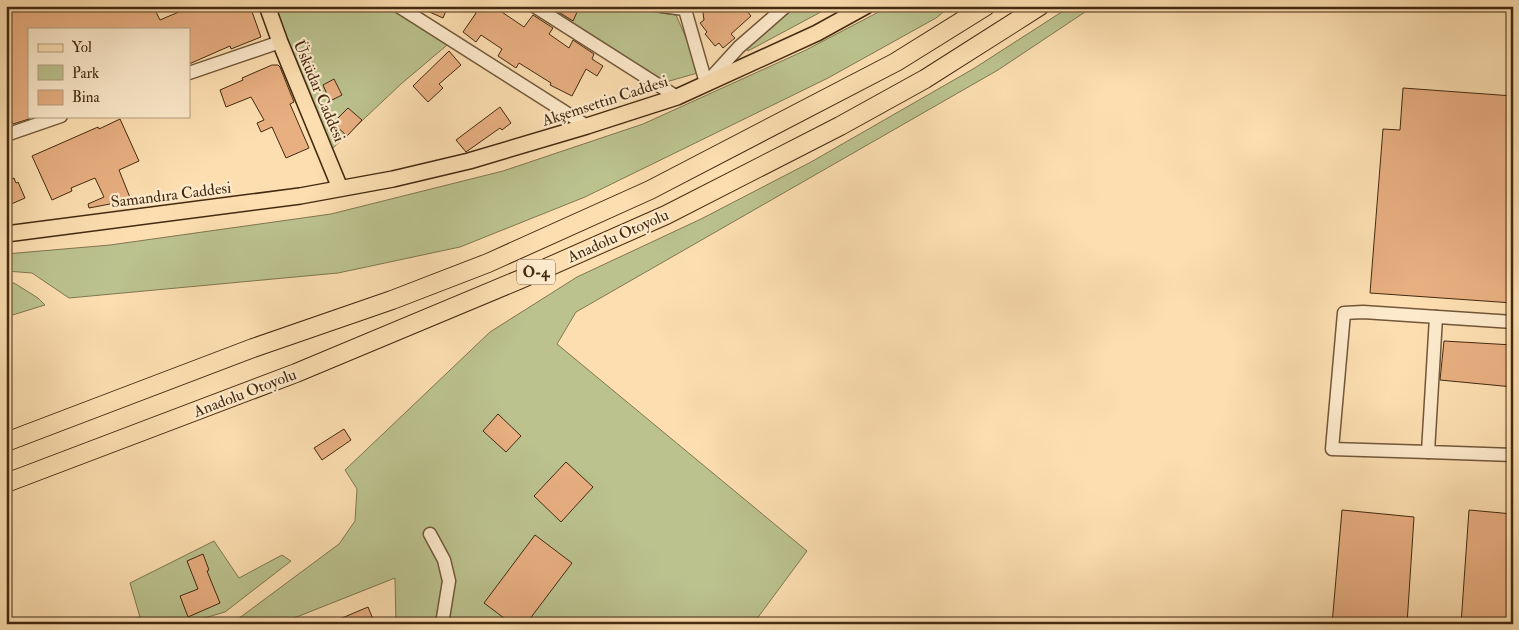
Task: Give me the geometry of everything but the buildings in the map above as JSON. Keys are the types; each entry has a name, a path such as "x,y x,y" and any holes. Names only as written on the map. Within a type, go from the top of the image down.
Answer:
{"highway":[{"name":"Anadolu Otoyolu","path":"6,483 296,374 521,279 666,215 840,126 925,79 1040,6"},
{"name":"Anadolu Otoyolu","path":"6,442 253,348 392,300 488,263 658,186 896,62 980,9"}],"main road":[{"name":"Üsküdar Caddesi","path":"267,6 340,188"},
{"name":"Akşemsettin Caddesi","path":"340,188 393,179 469,161 676,97 817,33 866,6"},
{"name":"Samandıra Caddesi","path":"6,234 300,196 340,188"}],"street":[{"path":"398,6 587,126"},
{"path":"534,6 676,97"},
{"path":"662,6 684,8 706,83"},
{"path":"706,83 770,12 786,6"},
{"path":"190,73 280,42"},
{"path":"6,135 55,118"},
{"path":"1513,322 1363,312 1344,313 1332,448 1513,455"},
{"path":"1428,452 1436,317"},
{"path":"430,534 444,560 449,581 442,624"}],"green space":[{"path":"274,6 404,6 453,40 401,84 332,149 288,45"},
{"path":"543,6 610,6 676,15 701,72 666,82"},
{"path":"793,6 832,6 748,51 746,47"},
{"path":"890,6 951,6 936,18 828,78 585,197 460,247 338,273 69,298 32,273 6,271 6,254 110,245 331,214 503,171 643,124 806,50"},
{"path":"1071,6 1094,6 998,70 576,312 557,344 807,551 753,624 396,624 395,578 279,624 224,624 238,619 339,544 355,521 357,489 345,470 490,332 577,277 701,219 811,162 973,69"},
{"path":"14,283 38,298 45,305 6,317 6,284"},
{"path":"214,541 239,578 282,555 291,561 225,612 184,624 112,624 140,617 130,583"}]}
